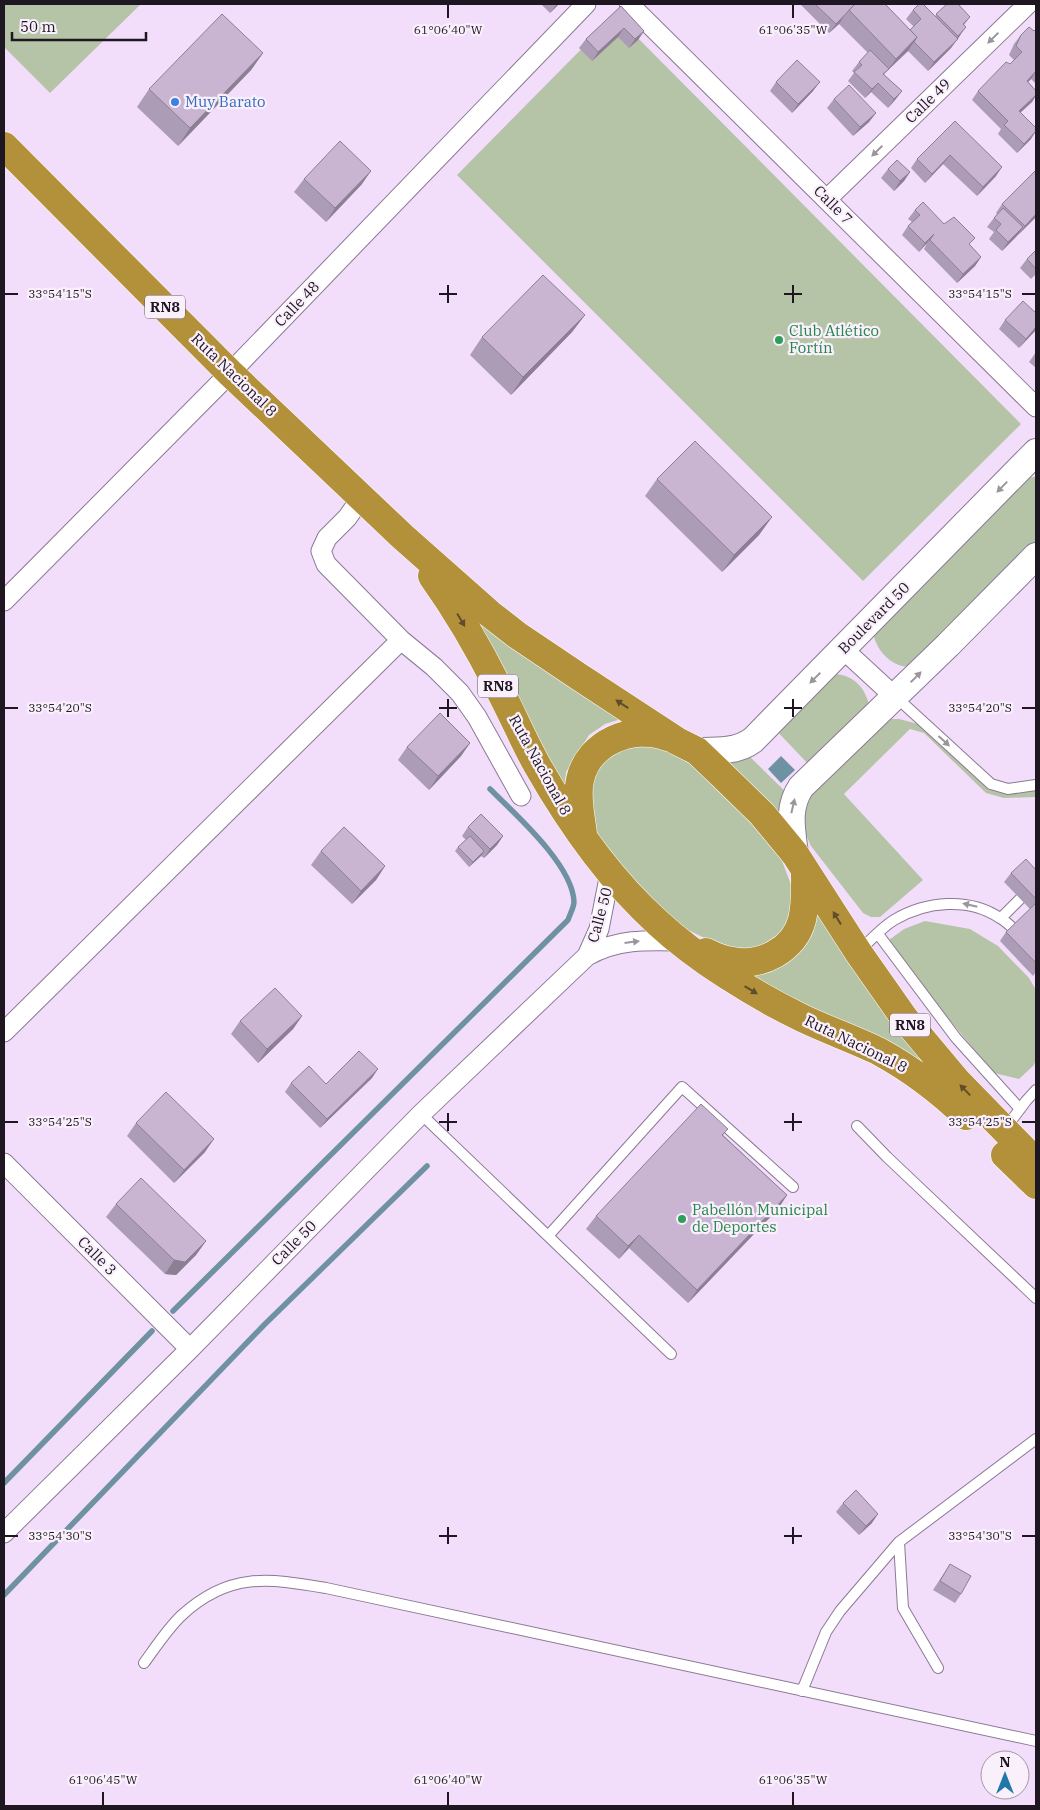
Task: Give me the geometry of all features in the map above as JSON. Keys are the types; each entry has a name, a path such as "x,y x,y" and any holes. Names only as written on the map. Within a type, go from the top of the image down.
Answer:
{"highway":[{"name":"Ruta Nacional 8","path":"4,146 230,373 403,537 490,614 517,635 687,746 762,814 800,862 858,952 905,1019 957,1082 1012,1119 1036,1162"},
{"name":"Ruta Nacional 8","path":"403,537 439,586 467,630 498,686 536,764 583,840 610,873 658,923 723,973 771,1002 878,1051 913,1072 943,1094 1036,1185"},
{"name":"Ruta Nacional 8","path":"583,840 579,799 580,781 584,766 595,753 608,742 621,736 639,732 656,732 687,746"},
{"name":"Ruta Nacional 8","path":"680,941 732,961 749,962 782,950 795,937 802,921 805,902 800,862"}],"main road":[{"name":"Boulevard 50","path":"687,746 723,750 744,746 753,740 1036,452"},
{"path":"800,862 790,819 795,796 801,787 895,697 1036,556"}],"street":[{"name":"Calle 48","path":"4,601 230,373 586,4"},
{"name":"Calle 7","path":"629,4 1036,407"},
{"name":"Calle 49","path":"827,199 1028,4"},
{"path":"362,497 348,518 327,538 321,551 326,564 401,640 434,667 460,693 477,717 521,796"},
{"path":"4,1032 401,640"},
{"path":"843,649 895,697"},
{"name":"Calle 50","path":"587,956 599,929 610,873"},
{"name":"Calle 50","path":"4,1533 190,1349 422,1114 587,956 601,948 614,944 658,940 680,941"},
{"name":"Calle 3","path":"4,1163 190,1349"}],"lane":[{"path":"895,697 991,784 1008,789 1036,785"},
{"path":"1001,918 1036,883"},
{"path":"858,952 894,920 926,906 964,903 1001,918 1036,953"},
{"path":"878,934 956,1038 1012,1119 1036,1090"},
{"path":"548,1236 682,1087 793,1187"},
{"path":"422,1114 671,1354"},
{"path":"856,1126 887,1158 1036,1298"},
{"path":"802,1691 826,1632 840,1611 899,1542 1036,1439"},
{"path":"899,1542 903,1608 938,1668"},
{"path":"144,1664 181,1616 201,1601 231,1585 245,1581 264,1580 326,1588 1036,1741"}],"green space":[{"path":"4,4 141,4 50,93 4,47"},
{"name":"Club Atlético Fortín","path":"615,15 1021,424 863,581 457,175"},
{"path":"1036,477 1036,541 918,665 902,666 888,659 878,646 873,631 1025,478"},
{"path":"485,620 621,719 605,724 589,735 566,772 564,789 513,685 479,625"},
{"path":"834,674 847,677 857,683 864,692 869,704 811,767 774,728"},
{"path":"886,719 899,719 918,724 992,787 1036,788 1036,797 1004,798 986,793 924,733 910,729 844,794 923,880 880,917 871,917 863,913 811,846 803,828 804,797"},
{"path":"629,745 663,748 687,760 735,804 782,861 793,890 787,930 753,950 734,951 688,930 662,909 607,853 592,831 589,806 594,774 604,759"},
{"path":"747,754 788,794 782,823 718,757"},
{"path":"820,904 927,1059 923,1065 763,987 748,975 796,953 811,937"},
{"path":"925,921 970,929 998,946 1029,978 1036,990 1036,1059 1034,1065 1019,1079 994,1073 885,943 904,929"}],"water":[{"path":"781,756 795,770 781,783 768,769"}],"building":[{"path":"815,4 855,4 836,24"},
{"path":"855,4 885,4 917,37 896,59 849,10"},
{"path":"919,4 923,4 958,39 934,62 914,42 917,37 910,30 921,19 913,10"},
{"path":"947,4 958,4 970,17 963,24 966,27 958,36 936,14"},
{"path":"621,6 644,31 635,39 624,28 598,52 586,39"},
{"path":"222,14 263,53 190,128 149,89"},
{"path":"1029,27 1034,31 1036,29 1036,71 1027,81 1036,91 1036,95 1019,111 1036,128 1036,131 1024,144 1004,125 1008,121 978,91 1006,62 1010,64 1022,52 1016,46 1021,35"},
{"path":"870,50 889,69 883,74 902,91 894,99 878,83 872,89 854,72 862,65 859,62"},
{"path":"797,60 820,82 798,104 776,82"},
{"path":"849,85 876,113 860,127 834,99"},
{"path":"955,121 1002,167 983,187 950,155 932,174 917,159"},
{"path":"340,141 371,171 335,208 304,179"},
{"path":"897,160 910,172 900,181 888,169"},
{"path":"1036,170 1036,214 1025,226 1002,204"},
{"path":"923,202 944,224 954,217 975,238 969,244 981,257 963,274 930,240 934,234 925,243 908,226 920,215 915,210"},
{"path":"1003,208 1023,227 1008,242 996,230 1001,224 994,218"},
{"path":"1036,250 1036,269 1027,259"},
{"path":"543,275 585,315 523,377 482,337"},
{"path":"1023,301 1036,313 1036,327 1026,339 1005,320"},
{"path":"695,441 772,517 734,555 657,479"},
{"path":"440,713 470,743 438,776 407,747"},
{"path":"481,814 503,836 490,849 468,827"},
{"path":"344,827 385,866 361,891 321,851"},
{"path":"470,836 484,851 473,862 458,847"},
{"path":"1026,859 1036,870 1036,899 1011,873"},
{"path":"1036,903 1036,963 1006,932"},
{"path":"275,988 302,1016 267,1049 240,1021"},
{"path":"359,1051 378,1069 327,1119 291,1083 309,1066 326,1084"},
{"path":"166,1092 214,1139 184,1170 136,1123"},
{"name":"Pabellón Municipal de Deportes","path":"701,1104 728,1129 722,1135 787,1195 697,1290 639,1235 628,1246 596,1216"},
{"path":"141,1178 206,1241 185,1262 174,1260 116,1204"},
{"path":"856,1490 878,1514 866,1526 843,1503"},
{"path":"950,1564 971,1576 961,1594 940,1581"}],"waterway":[{"path":"173,1311 568,920 574,902 571,888 564,872 541,841 490,789"},
{"path":"4,1595 264,1325 427,1166"},
{"path":"4,1483 152,1331"}],"place":[{"name":"Muy Barato","path":"175,102"},
{"name":"Club Atlético Fortín","path":"779,340"},
{"name":"Pabellón Municipal de Deportes","path":"682,1219"}]}
